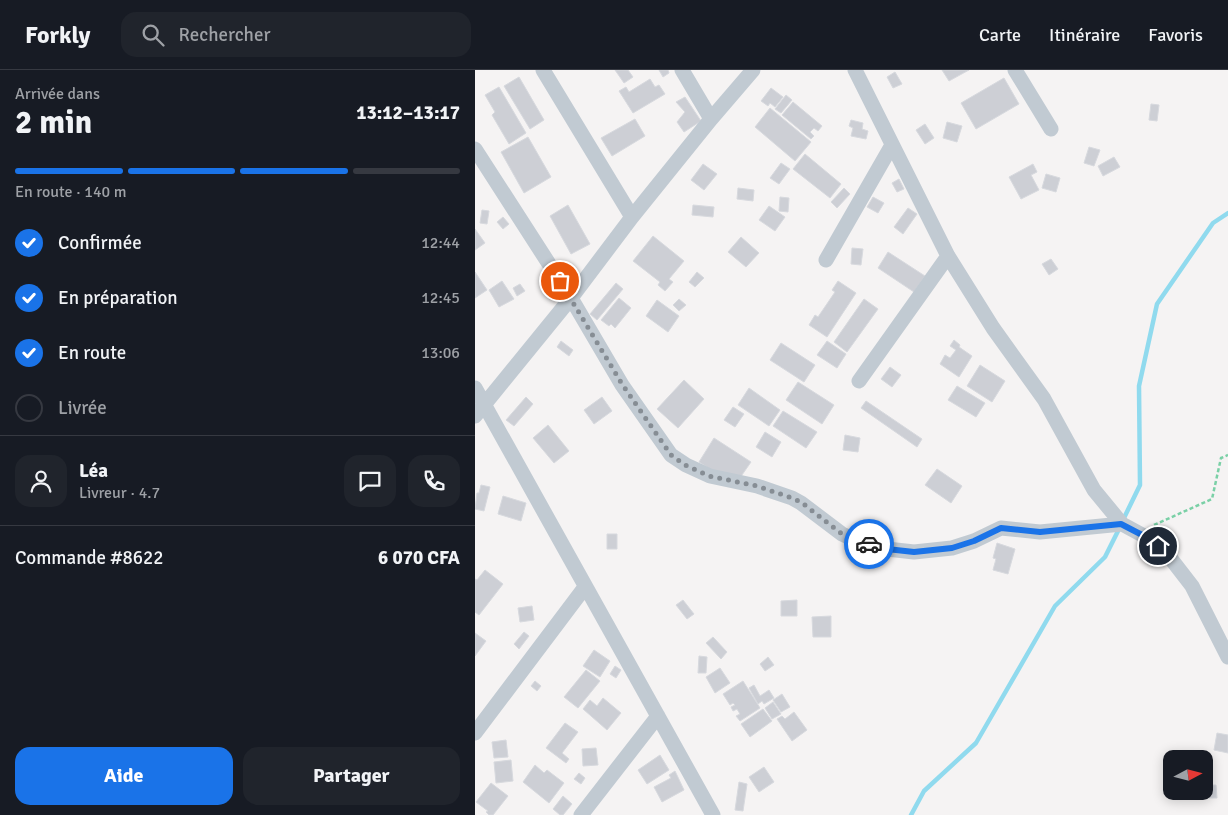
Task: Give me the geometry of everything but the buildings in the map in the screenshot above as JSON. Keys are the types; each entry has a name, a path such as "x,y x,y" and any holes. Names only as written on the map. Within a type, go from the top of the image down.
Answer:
{"street":[{"path":"543,70 632,217"},
{"path":"682,70 711,119"},
{"path":"475,416 571,298 632,217 753,70"},
{"path":"855,70 948,256 993,328 1044,399 1094,490 1125,526 1146,537 1168,555 1192,586 1228,657"},
{"path":"1015,70 1051,129"},
{"path":"826,260 892,145"},
{"path":"475,149 571,298 622,384 671,455 685,465 709,476 757,486 792,498 801,502 842,534 859,542 887,549 914,552 952,548 974,541 1001,528 1040,532 1125,526"},
{"path":"859,380 948,256"},
{"path":"475,388 713,815"},
{"path":"475,734 585,587"},
{"path":"584,814 658,716"}],"path":[{"path":"1125,526 1151,526 1212,499 1221,458 1228,455"}],"waterway":[{"path":"1123,520 1140,485 1139,386 1157,304 1213,223 1228,213"},
{"path":"911,815 924,791 976,743 1055,606 1105,557 1120,527"}],"way so far":[{"path":"560,281 622,384 671,455 685,465 709,476 757,486 801,502 842,534 859,542 869,544"}],"route":[{"path":"869,544 887,549 914,552 952,548 974,541 1001,528 1040,532 1121,524 1146,537 1158,546"}]}
